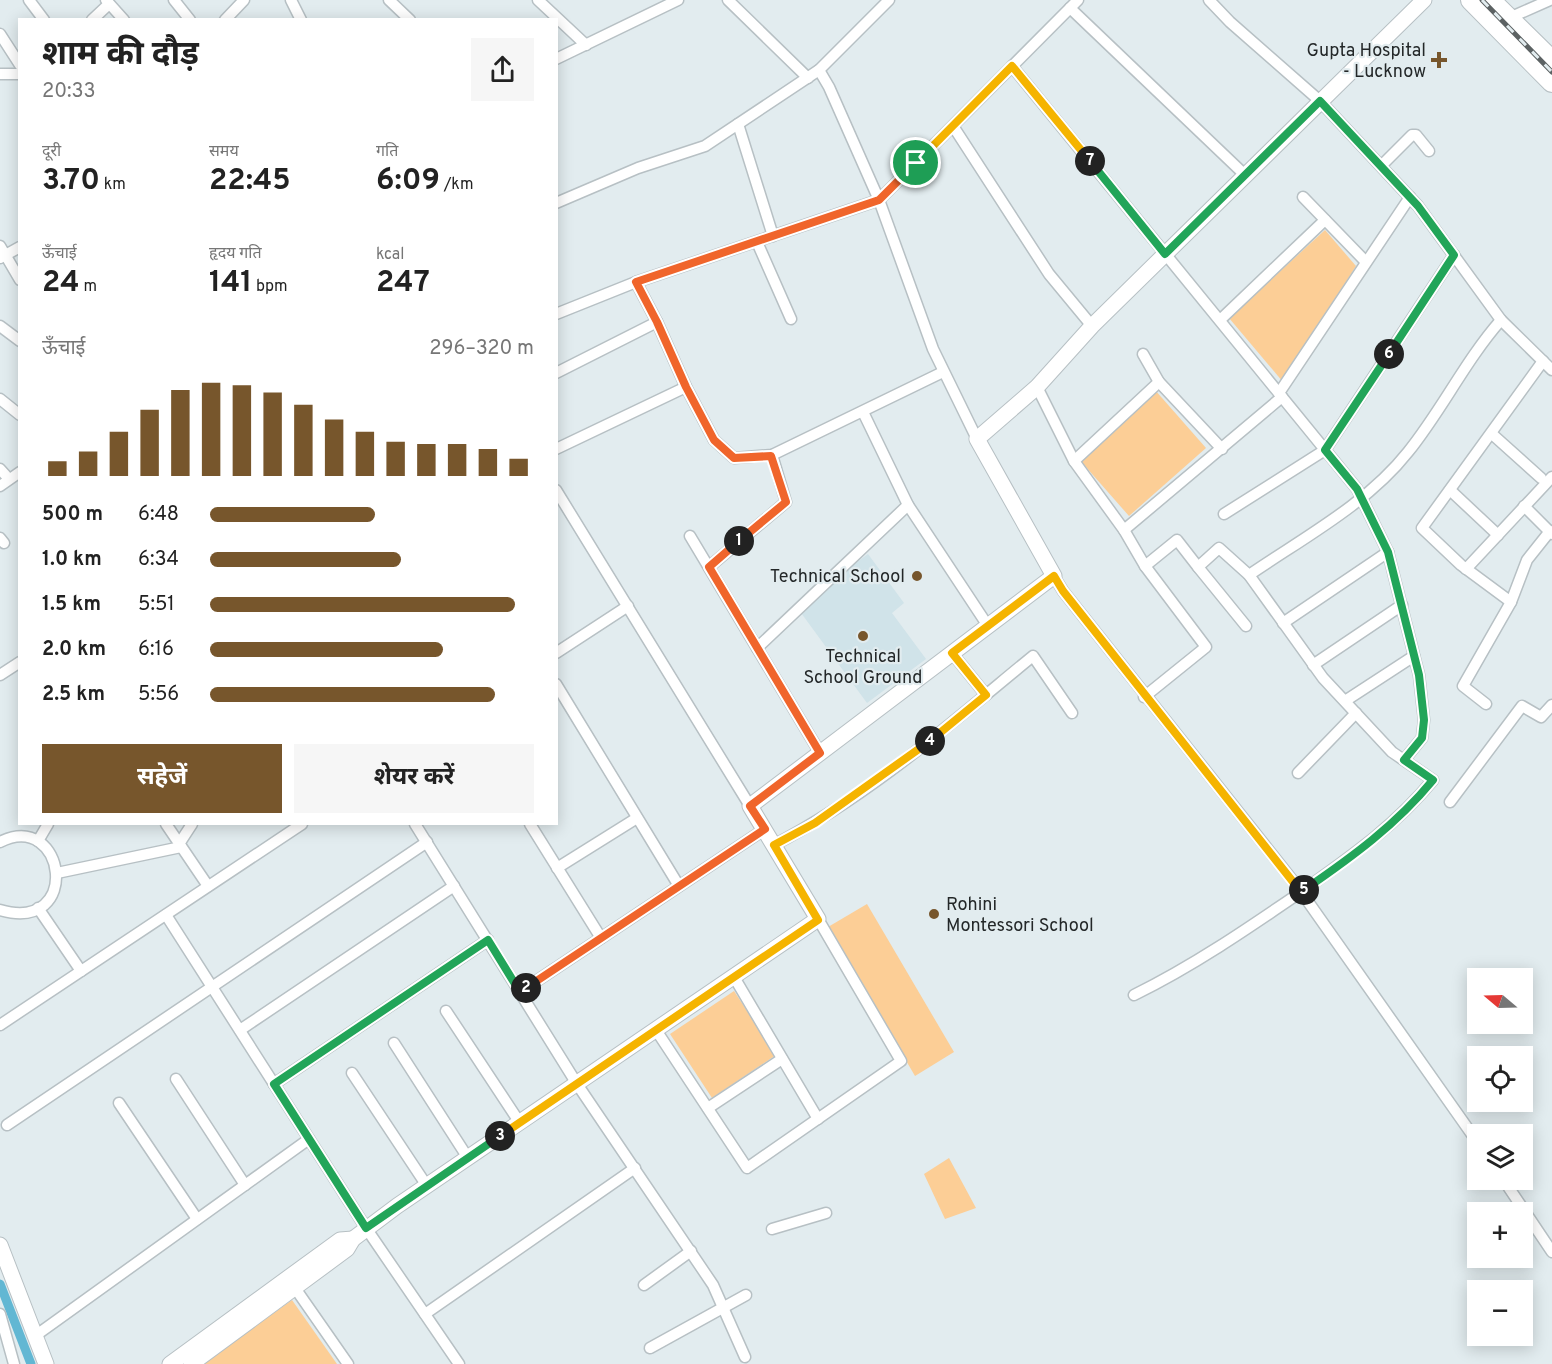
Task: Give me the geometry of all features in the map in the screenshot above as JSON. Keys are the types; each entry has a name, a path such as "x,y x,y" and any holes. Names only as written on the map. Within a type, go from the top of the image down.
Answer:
{"highway":[{"path":"1471,0 1552,82"},
{"path":"1491,0 1552,61"}],"street":[{"path":"28,0 42,18"},
{"path":"174,0 188,18"},
{"path":"227,18 244,0"},
{"path":"291,0 300,18"},
{"path":"389,0 408,18"},
{"path":"538,0 557,18"},
{"path":"558,58 678,0"},
{"path":"728,0 808,78"},
{"path":"558,202 638,168 705,146 819,70 889,0"},
{"path":"1209,0 1230,22 1320,101 1381,165 1410,197 1501,320 1552,370"},
{"path":"977,439 1036,387 1092,326 1424,0"},
{"path":"1509,18 1550,0"},
{"path":"95,18 107,2 122,18"},
{"path":"558,313 636,282 879,200 1074,4 1245,175"},
{"path":"558,19 586,45"},
{"path":"0,34 18,61"},
{"path":"1012,66 1220,320 1361,498 1388,552 1414,656 1424,720 1422,738 1404,760"},
{"path":"819,70 829,87 879,200 943,372 977,439 1063,591 1144,697 1301,892 1467,1127"},
{"path":"0,74 18,74"},
{"path":"738,124 773,236"},
{"path":"953,126 1049,274 1092,326"},
{"path":"1381,165 1412,135 1416,135 1429,151"},
{"path":"1303,197 1366,262"},
{"path":"1124,530 1222,449 1280,395 1410,197"},
{"path":"1220,320 1325,220"},
{"path":"757,242 791,319"},
{"path":"18,249 2,253 18,277"},
{"path":"1224,514 1325,450 1454,255"},
{"path":"636,282 714,440 734,458 771,456 943,372"},
{"path":"1249,575 1361,498 1408,452 1481,342 1501,320"},
{"path":"558,372 657,322"},
{"path":"0,326 18,340"},
{"path":"1143,354 1159,382 1222,449"},
{"path":"1511,602 1466,569 1422,528 1544,361"},
{"path":"1074,461 1159,382"},
{"path":"558,448 686,387"},
{"path":"1036,387 1074,461 1124,530 1145,566 1206,647 1144,697"},
{"path":"0,399 18,413"},
{"path":"863,412 908,505 988,626"},
{"path":"1466,569 1547,478 1492,434"},
{"path":"709,567 786,502 771,456"},
{"path":"0,469 4,483 18,473"},
{"path":"1450,490 1498,535"},
{"path":"558,493 765,829 901,1060 747,1168 656,1030"},
{"path":"757,648 908,505"},
{"path":"1486,704 1463,686 1511,602 1527,560 1551,532 1524,506"},
{"path":"690,536 820,753"},
{"path":"1145,566 1177,540 1246,626"},
{"path":"1134,995 1162,981 1243,932 1366,847 1413,804 1433,780 1392,752 1345,701 1313,664 1249,575 1219,549 1198,567"},
{"path":"1283,623 1388,552"},
{"path":"750,806 1054,576"},
{"path":"1313,664 1402,605"},
{"path":"558,652 628,606"},
{"path":"952,653 986,695"},
{"path":"774,845 815,823 870,787 912,756 1033,656 1072,713"},
{"path":"1345,701 1414,656"},
{"path":"0,675 18,663"},
{"path":"558,687 679,886"},
{"path":"1450,802 1522,706 1540,717 1552,705"},
{"path":"1298,773 1356,713"},
{"path":"557,868 637,818"},
{"path":"38,841 47,825"},
{"path":"167,825 208,886"},
{"path":"57,873 180,845 191,825"},
{"path":"0,1025 300,825"},
{"path":"416,825 577,1084 713,1285 745,1357"},
{"path":"531,825 601,938"},
{"path":"520,992 765,829"},
{"path":"0,842 23,836 38,841 51,853 57,873 53,895 38,909 16,915 0,910"},
{"path":"7,1125 211,985 427,842"},
{"path":"240,1030 454,886"},
{"path":"38,909 81,971"},
{"path":"166,915 366,1228 459,1364"},
{"path":"191,1364 347,1249 352,1239 366,1228 818,920"},
{"path":"274,1084 488,940"},
{"path":"734,977 818,1119"},
{"path":"446,1011 520,1123"},
{"path":"394,1044 468,1158"},
{"path":"708,1108 782,1059"},
{"path":"352,1074 427,1186"},
{"path":"176,1079 245,1185"},
{"path":"119,1103 197,1219"},
{"path":"35,1336 309,1139"},
{"path":"425,1314 634,1168"},
{"path":"1510,1190 1552,1252"},
{"path":"772,1229 826,1213"},
{"path":"170,1364 340,1240 352,1239"},
{"path":"0,1245 46,1364"},
{"path":"644,1285 691,1251"},
{"path":"295,1288 348,1364"},
{"path":"650,1348 746,1295"},
{"path":"0,1314 14,1364"}],"shaded area":[{"path":"1325,230 1356,266 1283,382 1229,318"},
{"path":"1155,390 1206,448 1129,516 1078,458"},
{"name":"Technical School Ground","path":"868,554 904,603 892,613 926,659 867,703 796,606"},
{"path":"867,904 954,1052 915,1076 828,927"},
{"path":"734,991 776,1055 712,1098 670,1034"},
{"path":"949,1158 976,1208 945,1219 924,1174"},
{"path":"292,1300 337,1364 202,1364"}],"waterway":[{"path":"0,1284 31,1364"}],"railway":[{"path":"1482,0 1552,72"}],"place":[{"name":"Gupta Hospital - Lucknow","path":"1439,60"},
{"name":"Technical School","path":"917,576"},
{"name":"Technical School Ground","path":"863,636"},
{"name":"Rohini Montessori School","path":"934,914"}],"route":[{"path":"1012,66 1165,254 1320,101 1418,206 1454,255 1325,450 1357,489 1388,552 1419,675 1424,720 1422,738 1404,760 1433,780 1413,804 1366,847 1301,892 1144,697 1054,576 952,653 986,695 912,756 870,787 815,823 774,845 818,920 366,1228 274,1084 488,940 520,992 765,829 750,806 820,753 709,567 786,502 771,456 734,458 714,440 636,282 879,200 916,163 1012,66"}]}
